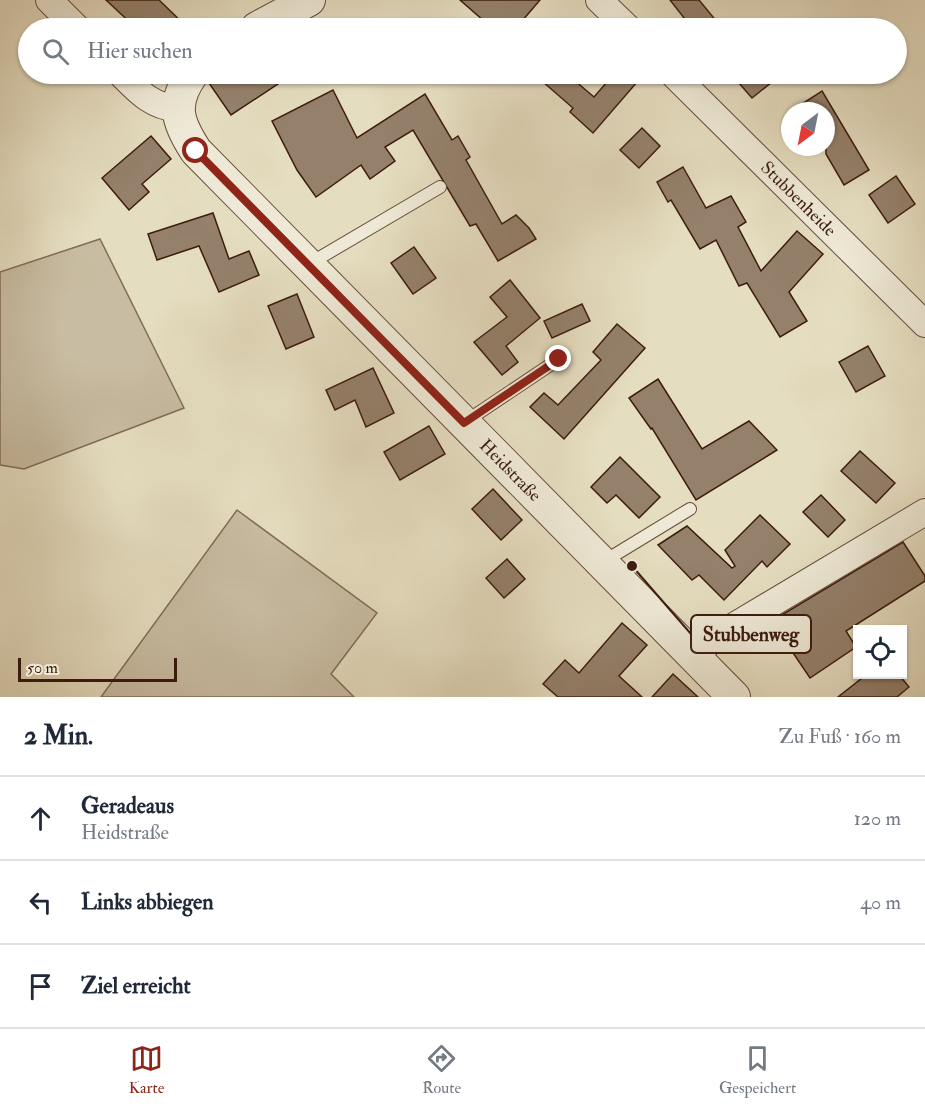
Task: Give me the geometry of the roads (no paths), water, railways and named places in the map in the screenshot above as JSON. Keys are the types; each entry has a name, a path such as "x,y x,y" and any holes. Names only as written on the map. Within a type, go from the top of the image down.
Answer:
{"street":[{"path":"49,0 67,18"},
{"path":"276,18 309,0"},
{"path":"599,0 618,18"},
{"path":"131,84 146,99 161,107 178,109 185,84"},
{"name":"Stubbenheide","path":"683,84 925,324"},
{"name":"Heidstraße","path":"178,109 183,131 196,151 734,697"},
{"path":"694,657 714,638 925,512"}],"lane":[{"path":"308,265 440,188"},
{"path":"464,423 559,359"},
{"path":"603,562 690,509"}],"place":[{"name":"Stubbenweg","path":"632,566"}]}
